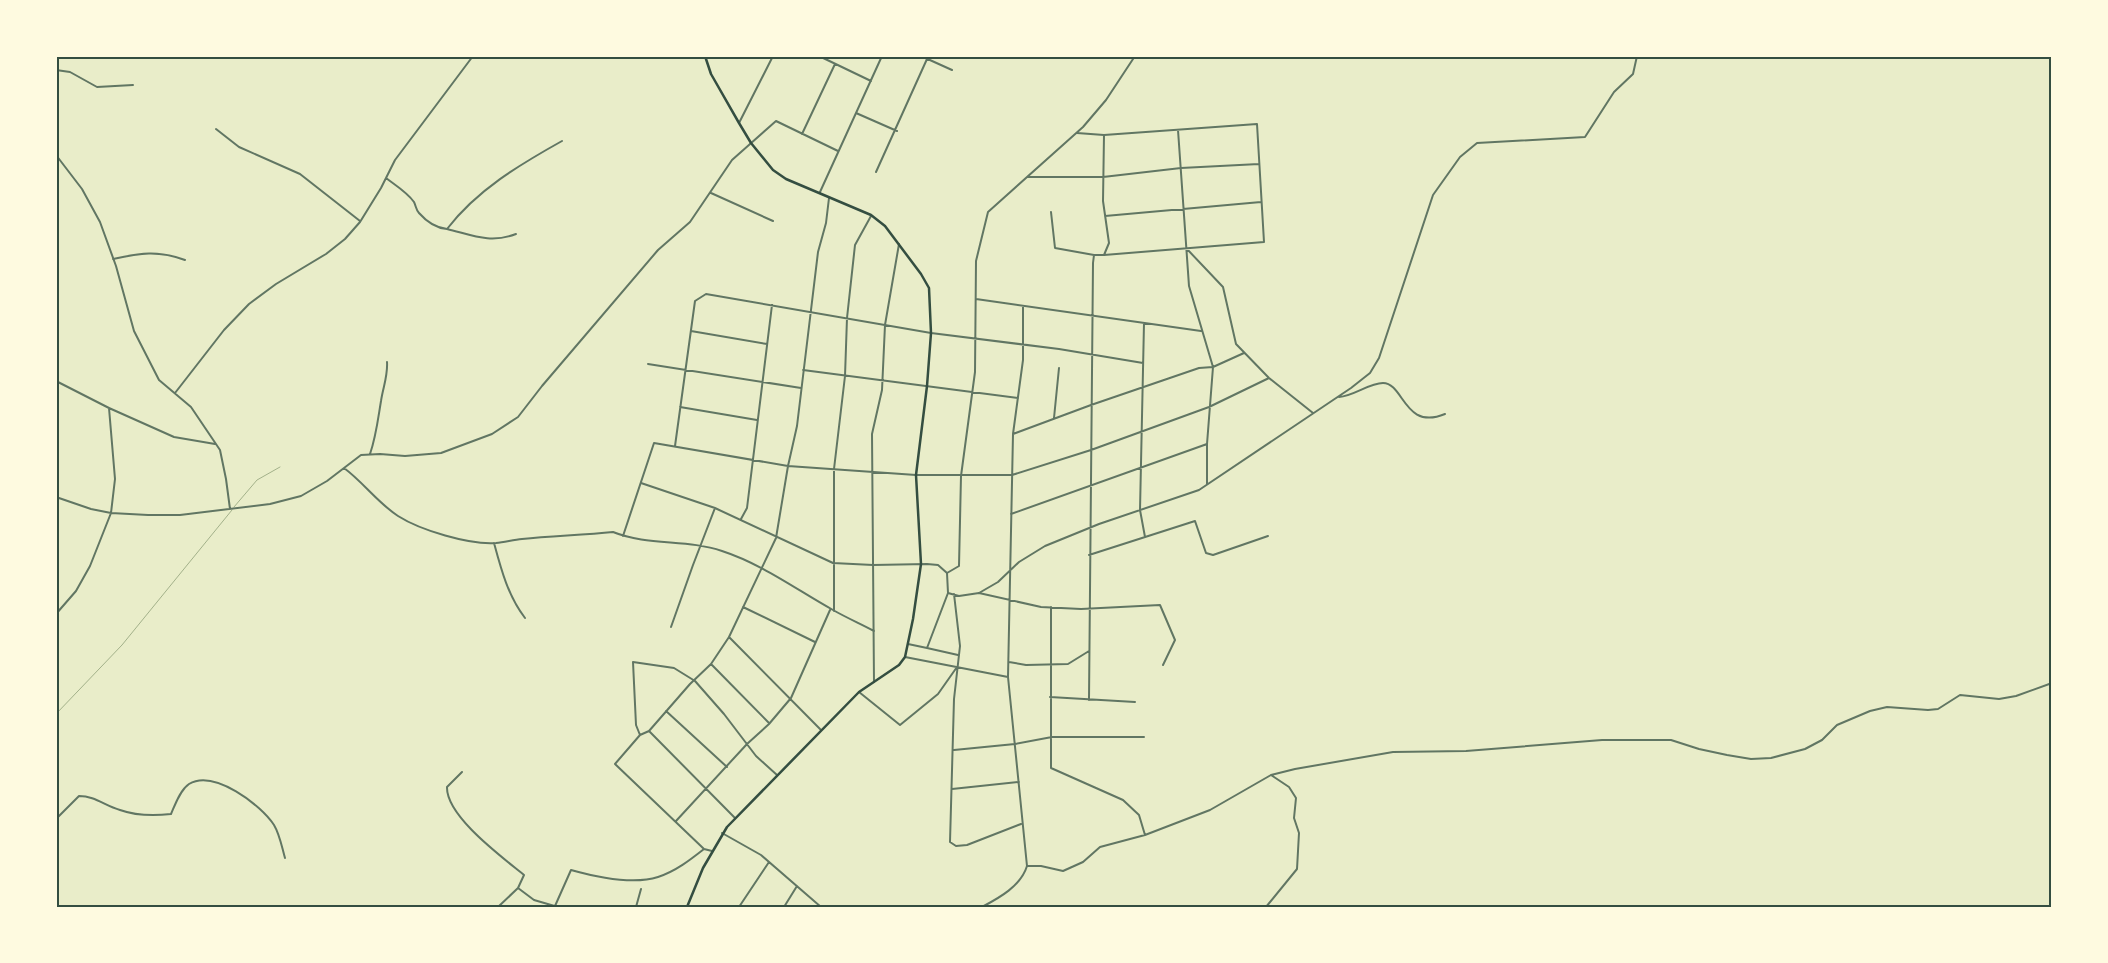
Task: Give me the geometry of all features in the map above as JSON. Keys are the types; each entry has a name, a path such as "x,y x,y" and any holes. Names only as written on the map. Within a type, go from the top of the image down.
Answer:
{"main road":[{"path":"687,907 703,868 722,833 735,818 859,692 899,665 905,656 920,564 916,475 927,386 931,333 931,302 928,288 921,274 899,244 871,214 819,194 786,179 773,170 751,143 739,123 711,74 705,56"}],"street":[{"path":"175,393 224,330 249,304 276,284 326,254 345,239 360,222 395,160 473,56"},
{"path":"739,123 773,56"},
{"path":"819,56 871,81"},
{"path":"819,194 882,56"},
{"path":"921,56 952,70"},
{"path":"947,573 959,566 961,476 975,372 976,261 988,212 1076,133 1106,100 1135,56"},
{"path":"979,593 998,582 1018,562 1045,546 1090,527 1199,490 1370,373 1379,358 1433,195 1460,157 1478,142 1584,136 1614,92 1633,74 1637,56"},
{"path":"876,172 927,59"},
{"path":"802,134 835,64"},
{"path":"56,70 70,72 97,87 133,85"},
{"path":"856,113 896,130"},
{"path":"56,497 91,509 111,513 180,515 270,504 301,496 327,481 362,455 405,456 440,453 492,434 518,417 542,386 658,250 690,222 732,160 776,121 838,151"},
{"path":"1051,212 1055,248 1094,255 1264,242 1256,124 1104,135 1076,133"},
{"path":"216,129 239,147 300,174 360,222"},
{"path":"1178,130 1189,286 1213,367 1207,444 1208,484"},
{"path":"1104,135 1102,177 1109,243 1104,255"},
{"path":"446,229 473,200 514,168 562,141"},
{"path":"56,155 82,190 100,222 134,331 159,380 191,407 220,450 230,509"},
{"path":"1028,177 1102,177 1181,168 1259,164"},
{"path":"386,178 414,202 418,212 440,228 493,240 503,239 516,234"},
{"path":"711,192 773,221"},
{"path":"713,851 704,849 615,764 640,735 649,731 690,684 712,664 729,637 776,538 797,426 809,312 818,252 826,223 829,198"},
{"path":"1105,216 1261,202"},
{"path":"834,611 834,469 846,376 847,318 855,246 871,214"},
{"path":"874,682 872,434 883,381 885,325 899,244"},
{"path":"1186,248 1223,287 1236,344 1269,378 1314,413"},
{"path":"113,259 152,252 168,254 185,260"},
{"path":"1089,700 1089,555 1094,255"},
{"path":"675,446 695,301 706,294 931,333 1024,344 1144,364"},
{"path":"976,299 1202,331"},
{"path":"741,519 747,508 772,305"},
{"path":"982,907 1014,886 1024,876 1027,866 1021,824 1019,782 1008,677 1012,475 1014,434 1024,344 1023,306"},
{"path":"1144,323 1140,510 1144,537"},
{"path":"691,331 767,344"},
{"path":"1014,434 1143,387 1200,368 1213,367 1244,353"},
{"path":"370,454 375,440 388,372 386,362"},
{"path":"648,364 801,388"},
{"path":"1054,419 1059,368"},
{"path":"803,370 1018,398"},
{"path":"623,536 654,443 788,466 916,475 1012,475 1091,450 1209,407 1269,378"},
{"path":"56,381 109,408 174,437 216,444"},
{"path":"1336,398 1348,397 1375,384 1384,383 1392,386 1409,408 1420,415 1429,419 1445,414"},
{"path":"680,407 757,420"},
{"path":"56,614 76,591 90,566 111,513 115,479 109,408"},
{"path":"1012,514 1207,444"},
{"path":"344,468 398,515 420,526 449,535 476,542 494,543 529,538 613,532 623,536 654,541 701,544 761,568 834,611 874,631"},
{"path":"641,483 715,508 833,563 938,565 947,573 948,593 926,648"},
{"path":"671,627 715,508"},
{"path":"1089,555 1195,520 1206,553 1213,555 1268,536"},
{"path":"494,543 502,574 517,608 525,618"},
{"path":"948,593 979,593 1010,598 1041,607 1089,609 1160,605 1175,640 1163,665"},
{"path":"954,594 960,646 954,699 950,842 956,846 967,846 1021,824"},
{"path":"743,607 815,643"},
{"path":"1051,607 1051,768 1123,800 1139,815 1145,835"},
{"path":"676,821 747,744 769,724 791,698 830,608"},
{"path":"729,637 791,698 820,730"},
{"path":"908,644 959,655"},
{"path":"1009,662 1050,666 1068,664 1089,651"},
{"path":"905,656 1008,677"},
{"path":"640,735 636,725 633,662 674,668 694,681 756,756 777,774"},
{"path":"712,664 769,724"},
{"path":"859,692 900,725 938,694 958,667"},
{"path":"1027,866 1042,866 1063,871 1083,862 1100,847 1145,835 1210,810 1271,775 1295,769 1393,752 1475,750 1602,740 1671,740 1699,750 1750,758 1771,758 1805,749 1822,740 1837,725 1870,711 1888,707 1938,709 1960,696 1999,699 2016,696 2052,683"},
{"path":"1050,697 1135,702"},
{"path":"666,711 727,767"},
{"path":"649,731 735,818"},
{"path":"954,750 1015,744 1050,738 1144,737"},
{"path":"462,772 447,787 447,797 473,832 524,874 518,888 498,907"},
{"path":"1266,907 1297,869 1299,834 1294,818 1296,798 1289,787 1271,775"},
{"path":"56,818 79,796 91,796 119,810 141,815 171,814 183,790 189,784 203,781 218,783 245,797 261,810 274,826 285,858"},
{"path":"952,789 1019,782"},
{"path":"722,833 761,855 820,907"},
{"path":"518,888 534,900 556,906 571,870 595,877 637,879 657,877 678,868 704,849"},
{"path":"739,907 769,862"},
{"path":"784,907 797,886"},
{"path":"636,907 642,889"}],"waterway":[{"path":"234,507 257,480 280,467"},
{"path":"56,714 122,645 232,510"}]}
